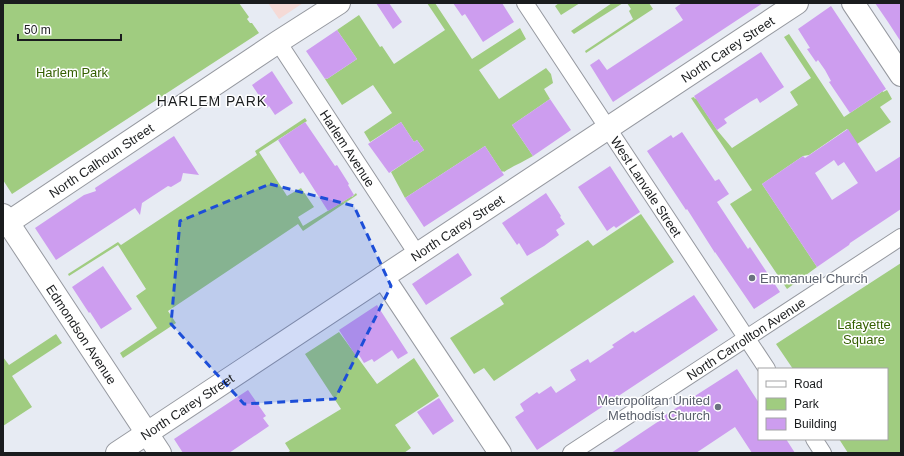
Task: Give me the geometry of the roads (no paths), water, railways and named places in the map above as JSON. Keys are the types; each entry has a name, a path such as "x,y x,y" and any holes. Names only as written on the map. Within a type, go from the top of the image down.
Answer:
{"main road":[{"name":"North Calhoun Street","path":"5,221 339,3"},
{"name":"North Carey Street","path":"117,453 797,3"},
{"path":"853,3 901,75"},
{"name":"Edmondson Avenue","path":"5,221 160,453"},
{"path":"383,278 500,453"}],"street":[{"name":"West Lanvale Street","path":"525,3 766,368"},
{"name":"Harlem Avenue","path":"278,42 417,254"},
{"name":"North Carrollton Avenue","path":"571,453 901,237"},
{"path":"815,440 823,453"}],"place":[{"name":"Emmanuel Church","path":"752,278"},
{"name":"Metropolitan United Methodist Church","path":"718,407"}],"district":[{"name":"HARLEM PARK","path":"212,101"}],"park label":[{"name":"Harlem Park","path":"72,72"},
{"name":"Lafayette Square","path":"864,332"}]}
